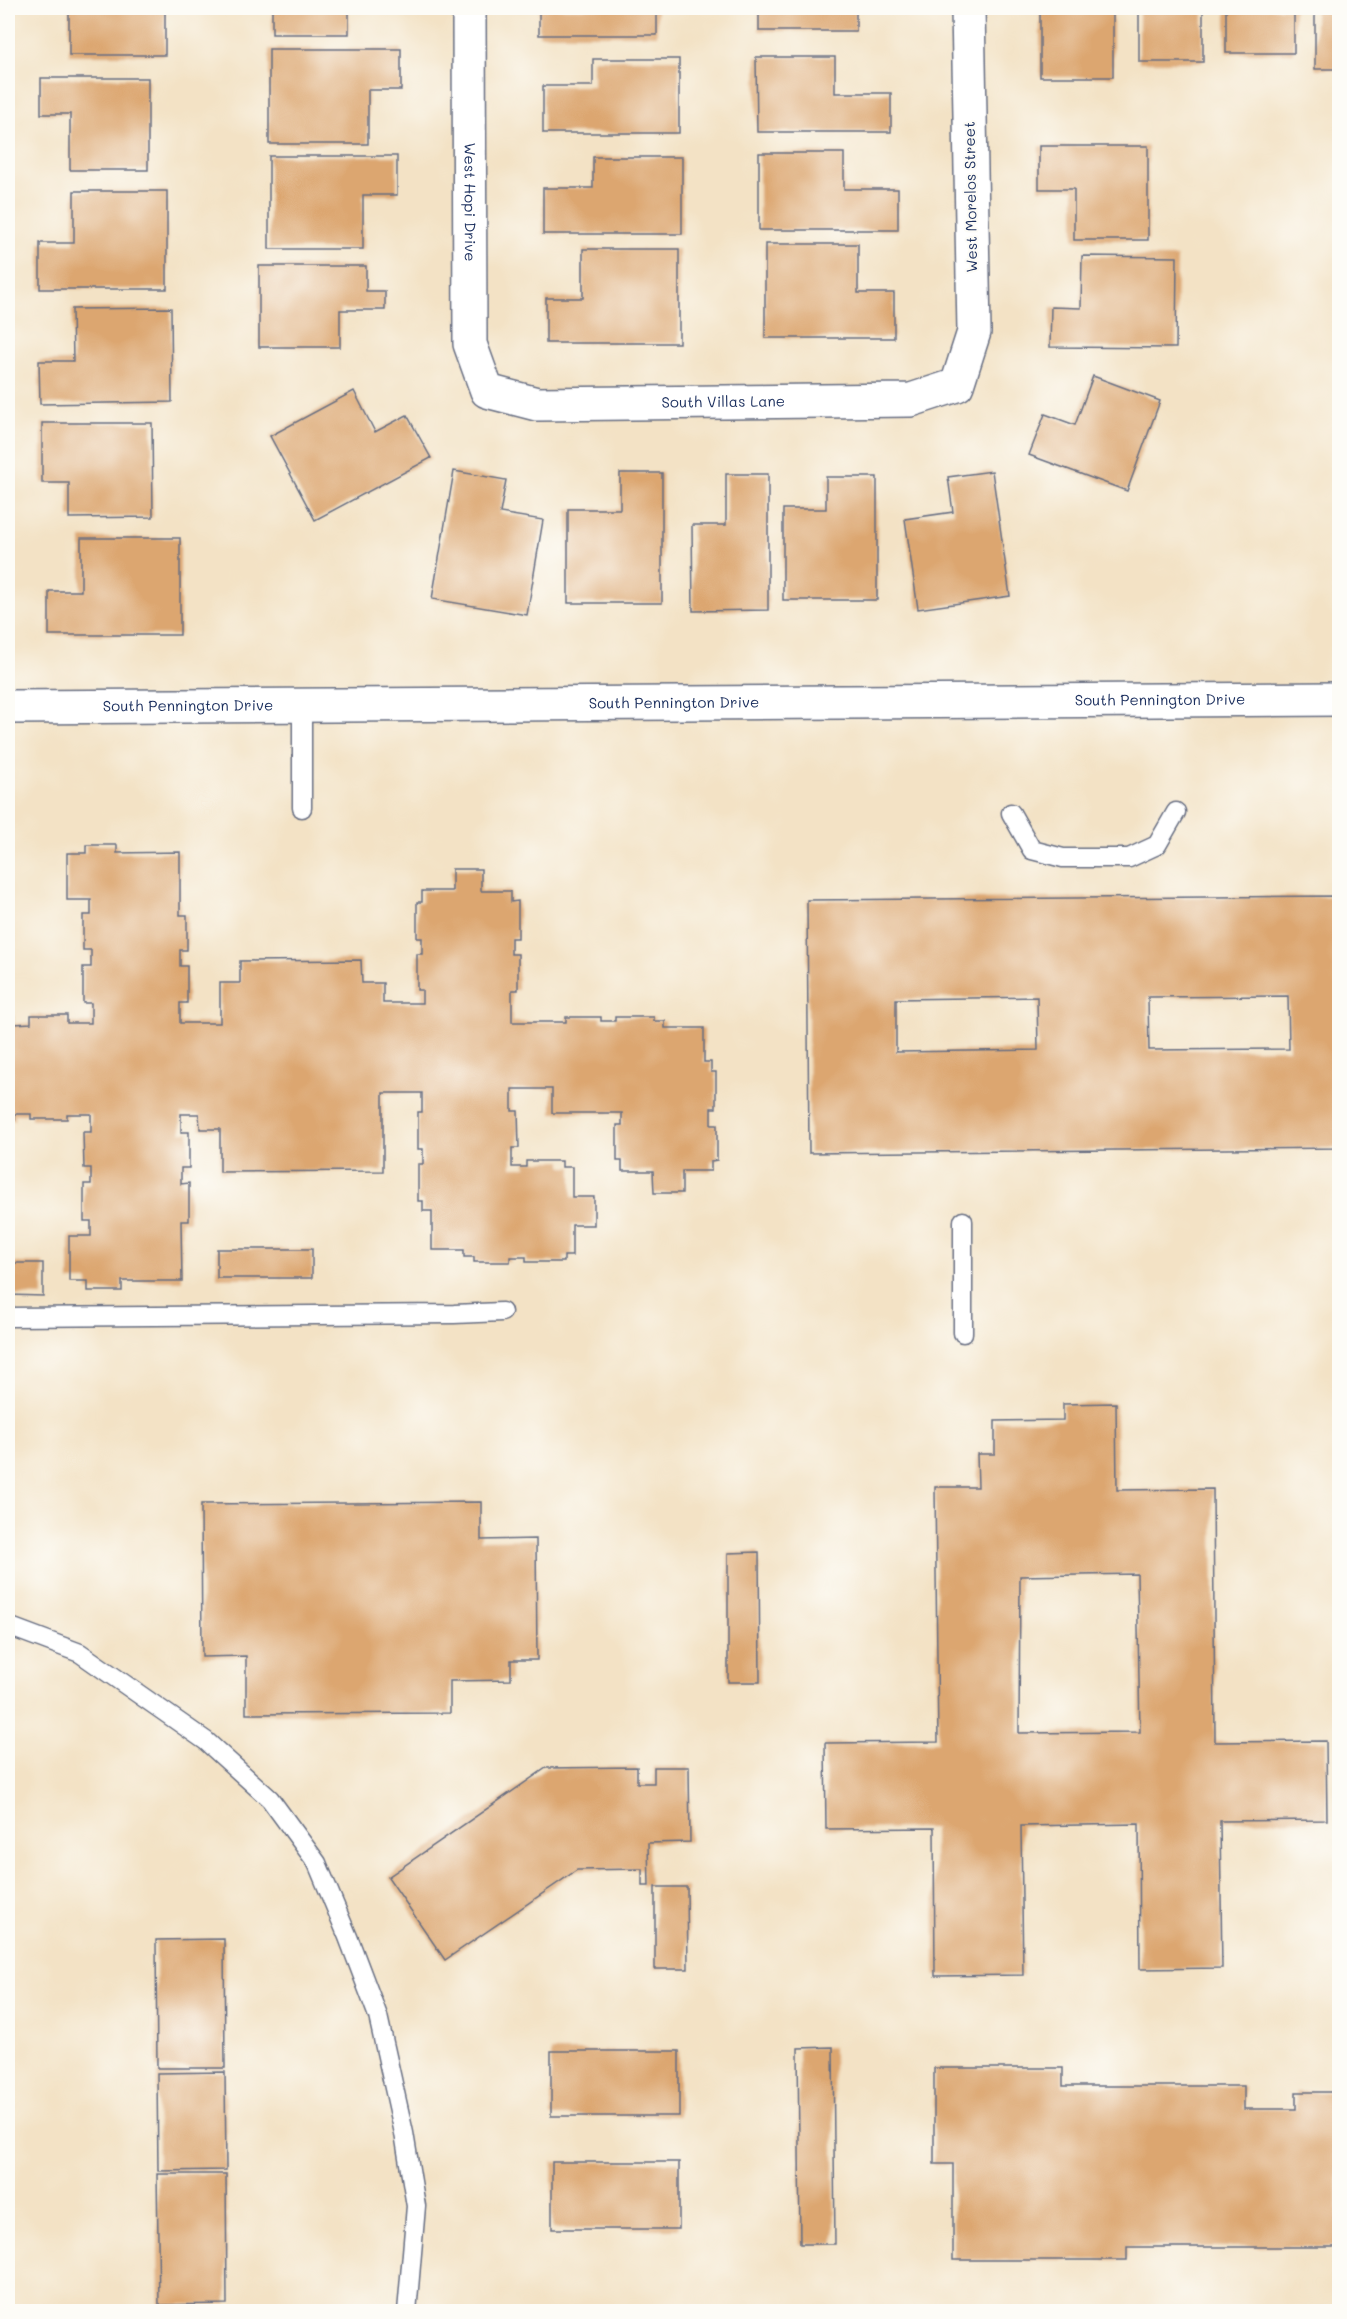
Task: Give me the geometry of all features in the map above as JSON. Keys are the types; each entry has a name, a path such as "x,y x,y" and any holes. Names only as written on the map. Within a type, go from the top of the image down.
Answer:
{"street":[{"name":"West Hopi Drive","path":"469,8 470,344 487,391"},
{"name":"West Morelos Street","path":"957,385 974,332 969,8"},
{"name":"South Villas Lane","path":"487,391 537,404 911,400 957,385"},
{"name":"South Pennington Drive","path":"8,707 1340,699"}],"lane":[{"path":"302,705 302,808"},
{"path":"1011,813 1032,850 1063,858 1130,858 1157,845 1176,812"},
{"path":"963,1221 963,1333"},
{"path":"8,1317 502,1312"},
{"path":"8,1626 80,1653 206,1741 270,1799 316,1863 348,1937 378,2016 404,2133 416,2206 407,2312"}],"building":[{"path":"69,8 165,8 165,55 69,55"},
{"path":"272,8 349,8 349,34 272,34"},
{"path":"539,8 657,8 657,35 539,35"},
{"path":"759,8 856,8 856,31 759,31"},
{"path":"1040,8 1113,8 1113,77 1040,77"},
{"path":"1139,8 1203,8 1203,62 1139,62"},
{"path":"1226,8 1294,8 1294,53 1226,53"},
{"path":"1315,8 1340,8 1340,69 1315,69"},
{"path":"269,49 401,49 401,90 368,90 368,144 269,144"},
{"path":"756,57 835,57 835,93 891,93 891,132 757,132"},
{"path":"593,59 679,59 679,133 543,133 543,86 593,86"},
{"path":"41,78 148,78 148,170 70,170 70,114 41,114"},
{"path":"1039,146 1148,146 1148,240 1074,240 1074,189 1039,189"},
{"path":"759,153 844,153 844,189 898,189 898,230 759,230"},
{"path":"269,156 397,156 397,195 363,195 363,249 269,249"},
{"path":"593,157 682,157 682,234 543,234 543,188 593,188"},
{"path":"74,191 167,191 167,289 40,289 40,243 74,243"},
{"path":"765,244 858,244 858,293 894,293 894,338 765,338"},
{"path":"583,249 679,249 679,343 546,343 546,298 583,298"},
{"path":"1082,256 1177,257 1176,348 1050,347 1051,307 1081,308"},
{"path":"259,266 366,266 366,291 385,291 385,310 340,310 340,347 259,347"},
{"path":"171,308 172,402 40,404 39,361 73,361 72,309"},
{"path":"1093,376 1160,401 1127,491 1029,455 1045,414 1075,425"},
{"path":"354,391 375,432 407,415 431,458 315,520 270,436"},
{"path":"42,423 152,423 153,517 69,518 69,483 42,483"},
{"path":"454,471 506,480 500,513 543,520 527,615 432,599"},
{"path":"992,471 1010,596 918,609 905,519 953,512 948,477"},
{"path":"620,473 662,473 662,603 568,603 568,509 620,509"},
{"path":"726,474 768,474 768,610 693,611 692,525 726,525"},
{"path":"826,477 877,477 877,600 783,600 783,509 826,509"},
{"path":"81,538 180,538 180,635 49,635 49,591 81,591"},
{"path":"86,845 117,845 117,853 180,852 180,915 187,915 187,950 180,950 180,966 187,966 187,1003 180,1003 180,1023 220,1023 220,983 240,983 240,961 361,960 362,983 383,983 383,1003 422,1003 422,990 417,990 417,954 422,954 422,938 417,938 417,902 422,902 422,891 452,891 452,869 481,869 481,891 511,891 511,902 518,901 518,938 511,938 511,954 518,954 518,990 512,990 512,1022 566,1022 566,1017 601,1017 601,1021 615,1021 615,1017 654,1017 654,1021 665,1021 665,1028 704,1028 704,1062 711,1062 711,1072 716,1072 716,1108 711,1108 711,1125 717,1125 717,1160 711,1161 711,1171 682,1171 682,1193 654,1193 653,1171 622,1171 622,1161 617,1161 617,1125 622,1125 622,1113 552,1113 552,1089 512,1089 512,1111 518,1111 519,1148 512,1148 512,1167 526,1167 526,1161 562,1161 562,1167 572,1167 572,1197 594,1197 594,1225 572,1225 572,1256 564,1256 564,1262 526,1262 526,1257 510,1257 510,1262 474,1262 474,1257 464,1257 464,1250 432,1250 432,1211 423,1211 423,1201 418,1201 418,1164 423,1164 423,1149 418,1149 418,1112 422,1112 422,1093 383,1093 383,1171 220,1172 220,1129 200,1129 199,1114 181,1114 181,1132 189,1132 189,1168 181,1168 181,1184 189,1183 189,1221 181,1221 182,1281 122,1281 122,1291 88,1291 88,1281 69,1281 69,1236 91,1236 91,1221 84,1221 84,1184 91,1184 91,1168 84,1168 83,1132 91,1132 91,1114 67,1114 67,1119 31,1119 31,1114 15,1114 15,1120 8,1120 8,1016 14,1016 14,1024 31,1023 31,1015 67,1015 67,1023 91,1023 91,1003 83,1003 83,967 91,967 91,950 83,950 83,915 91,915 91,900 67,900 67,853 86,853"},
{"path":"1340,896 1340,1148 809,1153 807,900","holes":["1288,996 1289,1049 1149,1050 1148,997","1037,997 1038,1050 896,1052 896,999"]},
{"path":"217,1249 312,1249 312,1278 217,1278"},
{"path":"8,1263 43,1263 43,1296 8,1295"},
{"path":"1116,1403 1117,1490 1213,1489 1215,1742 1326,1741 1327,1820 1220,1821 1222,1968 1140,1969 1139,1824 1021,1826 1023,1975 935,1976 934,1828 826,1829 825,1743 938,1742 935,1487 978,1487 977,1454 995,1454 995,1421 1063,1420 1063,1404","holes":["1137,1574 1140,1732 1019,1733 1020,1576"]},
{"path":"481,1502 481,1540 536,1539 537,1660 511,1660 511,1680 450,1681 450,1713 246,1714 246,1656 202,1657 201,1504"},
{"path":"759,1552 760,1682 728,1682 728,1553"},
{"path":"637,1767 637,1783 654,1783 654,1767 689,1767 690,1842 648,1843 649,1886 642,1886 642,1869 577,1870 445,1960 388,1877 546,1768"},
{"path":"655,1887 687,1887 688,1969 655,1969"},
{"path":"224,1939 225,2068 157,2068 156,1940"},
{"path":"833,2047 835,2244 800,2244 798,2048"},
{"path":"551,2051 679,2051 679,2116 551,2116"},
{"path":"934,2068 1063,2068 1063,2086 1244,2086 1244,2109 1296,2109 1296,2092 1338,2092 1338,2247 1127,2247 1127,2260 953,2260 953,2164 934,2164"},
{"path":"225,2072 226,2170 158,2171 157,2073"},
{"path":"552,2162 679,2162 679,2229 552,2229"},
{"path":"157,2174 226,2174 227,2304 159,2305"}]}
